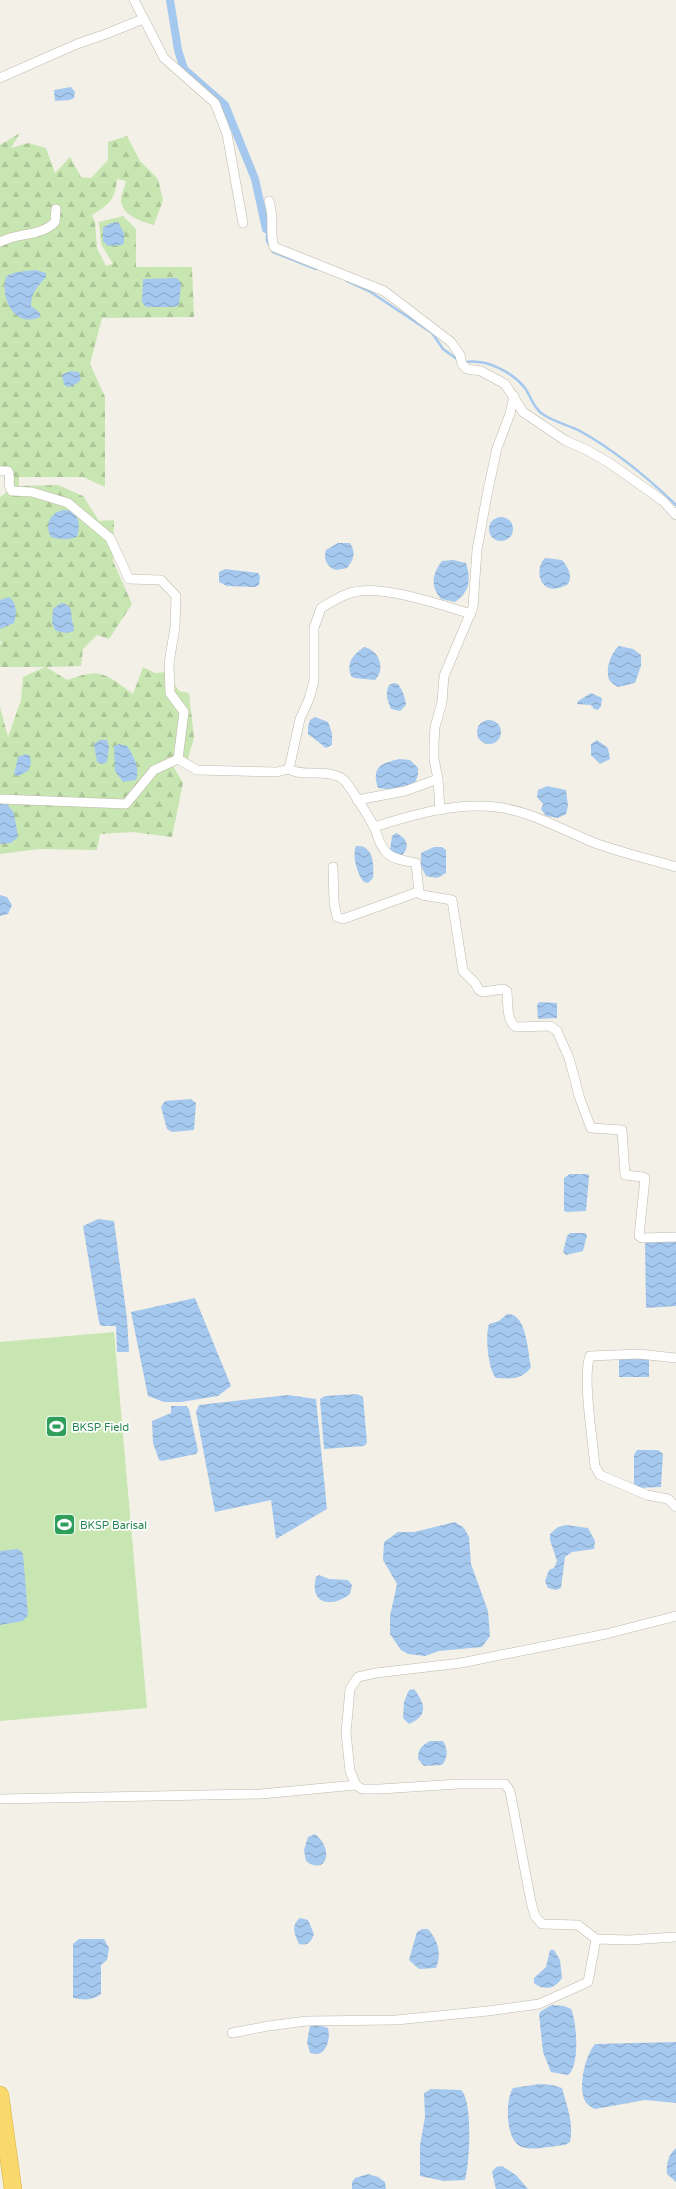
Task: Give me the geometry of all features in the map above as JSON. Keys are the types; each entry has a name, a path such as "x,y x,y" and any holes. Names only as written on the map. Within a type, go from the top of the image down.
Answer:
{"highway":[{"path":"0,2095 13,2189"}],"street":[{"path":"134,0 164,58 214,103 227,134 243,223"},
{"path":"0,78 77,44 143,19"},
{"path":"269,201 273,213 272,240 274,247 384,292 451,342 460,355 462,364 467,369 481,371 505,384 523,412 566,441 587,450 611,464 663,501 676,515"},
{"path":"0,242 8,238 50,228 55,222 56,209"},
{"path":"440,810 438,779 434,759 434,742 435,727 442,702 445,670 473,608 477,550 487,495 497,448 510,414 514,396"},
{"path":"0,471 8,471 9,486 12,490 32,492 68,503 110,538 129,579 161,580 176,596 175,627 168,663 170,693 184,712 178,759"},
{"path":"289,769 300,719 309,700 314,681 314,628 321,608 354,592 384,592 417,598 471,614"},
{"path":"178,759 197,770 277,772 289,769 294,772 320,772 344,780 374,827 381,845 387,854 402,860 416,863 418,892"},
{"path":"0,799 126,804 154,770 178,759"},
{"path":"357,800 405,791 438,779"},
{"path":"374,827 440,810 471,806 496,807 530,814 559,829 618,852 676,867"},
{"path":"333,867 334,909 337,917 343,919 418,892"},
{"path":"418,892 422,895 452,900 463,971 475,983 479,990 483,992 502,989 507,991 509,1016 512,1025 516,1027 550,1026 557,1030 569,1058 580,1099 591,1128 622,1130 626,1175 645,1178 639,1236 642,1238 676,1237"},
{"path":"676,1358 632,1354 590,1356 588,1364 588,1403 595,1466 600,1475 647,1495 668,1499 676,1507"},
{"path":"356,1785 350,1771 346,1733 350,1689 358,1677 376,1673 461,1663 606,1634 676,1616"},
{"path":"0,1799 261,1794 356,1785 362,1788 380,1789 459,1784 505,1784 510,1791 530,1902 535,1916 542,1924 578,1925 596,1939 629,1940 676,1937"},
{"path":"232,2033 268,2026 307,2021 396,2020 488,2011 539,2004 588,1982 596,1939"}],"green space":[{"path":"20,133 11,148 28,143 46,148 55,173 70,157 81,177 91,178 108,160 108,142 127,136 140,161 158,179 163,200 154,225 138,220 124,210 121,198 126,181 117,179 113,197 107,205 92,215 95,222 97,248 106,266 113,264 101,244 99,222 123,216 136,229 136,267 192,267 194,317 102,318 90,364 105,397 105,487 83,477 19,477 19,486 58,485 83,496 99,521 114,520 113,561 132,604 109,639 97,635 83,649 81,666 46,667 67,680 88,674 96,673 103,675 109,677 133,694 143,667 155,673 167,672 179,691 189,693 194,738 187,762 173,766 183,783 172,837 132,832 100,834 97,850 39,849 0,854 0,707 8,737 21,700 23,677 45,667 0,667 0,645 2,642 0,641 0,497 6,493 4,476 0,475 0,145"},
{"name":"BKSP Barisal","path":"114,1332 147,1708 0,1721 0,1342"}],"water":[{"path":"71,87 75,92 74,98 70,100 55,101 54,90"},
{"path":"118,222 124,233 124,243 122,245 108,246 103,241 103,227 111,223"},
{"path":"36,270 46,273 46,277 36,290 31,301 31,306 40,313 40,317 31,320 23,319 16,315 7,302 5,293 6,277 16,272"},
{"path":"177,278 181,283 179,305 174,307 146,307 142,302 143,279"},
{"path":"70,371 79,372 81,380 73,386 67,387 64,384 62,375"},
{"path":"63,510 72,511 77,517 79,530 77,537 70,539 58,539 51,537 48,524 55,514"},
{"path":"501,517 509,521 513,529 509,537 501,541 493,537 489,529 493,521"},
{"path":"338,543 350,543 354,553 347,568 336,570 330,567 326,562 325,553 326,550"},
{"path":"545,558 562,560 570,575 568,584 552,589 542,583 540,579 540,570 542,561"},
{"path":"453,560 466,563 469,580 464,594 455,602 441,599 437,594 434,585 434,575 442,561"},
{"path":"225,569 258,573 260,576 259,585 255,587 227,586 219,582 219,572"},
{"path":"9,597 15,605 15,620 14,623 0,629 0,600"},
{"path":"61,603 68,605 71,609 74,631 69,633 55,630 52,623 53,609"},
{"path":"619,646 633,649 641,655 641,666 635,683 618,687 610,681 608,677 608,668 613,653"},
{"path":"364,647 374,652 379,660 380,671 375,680 354,678 351,676 349,667 350,663 354,656"},
{"path":"394,683 398,684 405,699 406,705 400,711 391,709 388,699 387,691 389,685"},
{"path":"591,693 602,698 601,706 598,710 594,709 591,705 577,704 578,701"},
{"path":"315,717 328,722 332,733 332,745 326,748 308,734 310,720"},
{"path":"489,720 494,721 500,727 500,737 494,743 489,744 484,743 478,737 477,732 478,727 484,721"},
{"path":"100,740 107,740 109,747 107,762 102,764 97,762 94,744"},
{"path":"597,740 608,748 610,759 600,764 591,755 591,744"},
{"path":"119,744 127,746 134,758 137,767 136,780 123,782 115,771 114,746"},
{"path":"26,754 30,756 31,763 28,771 18,776 14,774 18,757"},
{"path":"400,759 410,760 418,768 418,776 415,782 406,788 392,790 378,788 376,775 379,767 388,762"},
{"path":"547,786 566,790 568,806 566,814 558,818 546,816 541,809 543,804 537,797 538,790"},
{"path":"0,804 7,804 14,813 18,837 11,843 0,844"},
{"path":"396,833 403,837 407,846 401,856 395,855 390,850 392,836"},
{"path":"356,846 366,849 370,852 372,857 373,878 368,883 361,879 357,870 355,860"},
{"path":"434,847 442,847 446,850 446,873 437,878 426,876 421,866 421,853"},
{"path":"0,895 7,897 12,905 8,914 0,916"},
{"path":"539,1002 557,1003 557,1018 538,1019 537,1005"},
{"path":"191,1099 196,1103 194,1130 172,1132 167,1129 161,1107 165,1101"},
{"path":"570,1174 588,1174 589,1176 586,1211 564,1211 564,1178"},
{"path":"98,1219 114,1221 127,1319 129,1352 117,1352 116,1326 101,1326 99,1322 83,1226"},
{"path":"570,1233 585,1233 587,1235 583,1251 566,1255 563,1252 567,1236"},
{"path":"676,1239 676,1306 646,1308 645,1244 647,1241"},
{"path":"195,1298 231,1386 218,1396 181,1402 164,1402 148,1396 131,1312"},
{"path":"507,1314 514,1315 523,1326 531,1367 524,1374 515,1378 496,1378 493,1374 489,1360 487,1343 488,1329 489,1324 499,1321"},
{"path":"619,1358 649,1358 649,1377 619,1377"},
{"path":"357,1394 363,1397 367,1443 364,1446 324,1449 320,1399 325,1396"},
{"path":"288,1395 316,1399 327,1509 276,1539 271,1500 215,1512 196,1412 199,1405"},
{"path":"171,1406 186,1406 189,1409 198,1451 196,1454 162,1461 159,1460 153,1443 152,1421 171,1413"},
{"path":"637,1450 658,1450 663,1454 661,1487 638,1488 634,1485 634,1455"},
{"path":"455,1522 464,1528 469,1537 471,1564 488,1611 490,1636 482,1647 439,1651 425,1656 408,1654 401,1650 390,1634 390,1616 397,1584 383,1560 384,1542 398,1532 414,1532"},
{"path":"566,1525 588,1528 595,1541 594,1549 572,1552 565,1557 561,1588 556,1590 548,1588 545,1581 549,1570 554,1568 557,1561 550,1540 550,1534 558,1527"},
{"path":"17,1549 23,1554 28,1615 23,1621 0,1625 0,1551"},
{"path":"319,1575 329,1579 348,1580 352,1585 350,1594 336,1601 329,1602 319,1598 316,1593 315,1586 316,1577"},
{"path":"414,1689 423,1704 423,1709 420,1717 409,1724 403,1718 404,1702 409,1690"},
{"path":"430,1741 443,1741 445,1744 446,1756 442,1765 424,1766 418,1759 421,1748"},
{"path":"315,1834 325,1847 326,1854 326,1859 319,1865 313,1865 306,1861 304,1850 308,1837"},
{"path":"300,1918 308,1920 314,1934 307,1944 299,1944 294,1931 295,1924"},
{"path":"422,1929 428,1929 437,1942 439,1958 436,1968 419,1969 409,1960 417,1932"},
{"path":"79,1939 104,1939 109,1948 107,1960 101,1965 101,1994 91,1999 73,1998 73,1944"},
{"path":"550,1950 554,1950 560,1960 562,1978 553,1987 545,1988 534,1983 534,1978 546,1967"},
{"path":"552,2005 564,2006 571,2009 573,2015 576,2033 576,2054 572,2070 568,2075 551,2072 543,2052 539,2014 541,2011"},
{"path":"315,2024 328,2028 329,2037 324,2051 315,2054 310,2053 307,2042 310,2026"},
{"path":"676,2042 676,2103 645,2100 595,2109 589,2106 585,2101 582,2080 588,2056 595,2044"},
{"path":"540,2084 562,2088 571,2128 570,2142 565,2145 527,2148 516,2143 512,2137 508,2120 508,2110 510,2094 513,2088"},
{"path":"431,2089 461,2090 465,2096 469,2119 469,2148 465,2180 444,2181 420,2176 420,2145 425,2117 424,2093"},
{"path":"676,2148 676,2182 667,2174 667,2163 669,2157"},
{"path":"502,2166 516,2175 528,2189 496,2189 492,2172 496,2167"},
{"path":"368,2174 378,2177 385,2182 386,2189 352,2189 352,2182 355,2178"}],"waterway":[{"path":"170,0 178,50 184,69 225,105 255,179 266,229"},
{"path":"260,193 267,220 267,241 273,252 316,269"},
{"path":"347,281 369,291 432,333 443,349 458,360"},
{"path":"466,362 482,363 506,372 520,382 535,406 544,415 580,431 606,447 642,474 676,505"}],"place":[{"name":"BKSP Field","path":"56,1427"},
{"name":"BKSP Barisal","path":"65,1525"}]}
